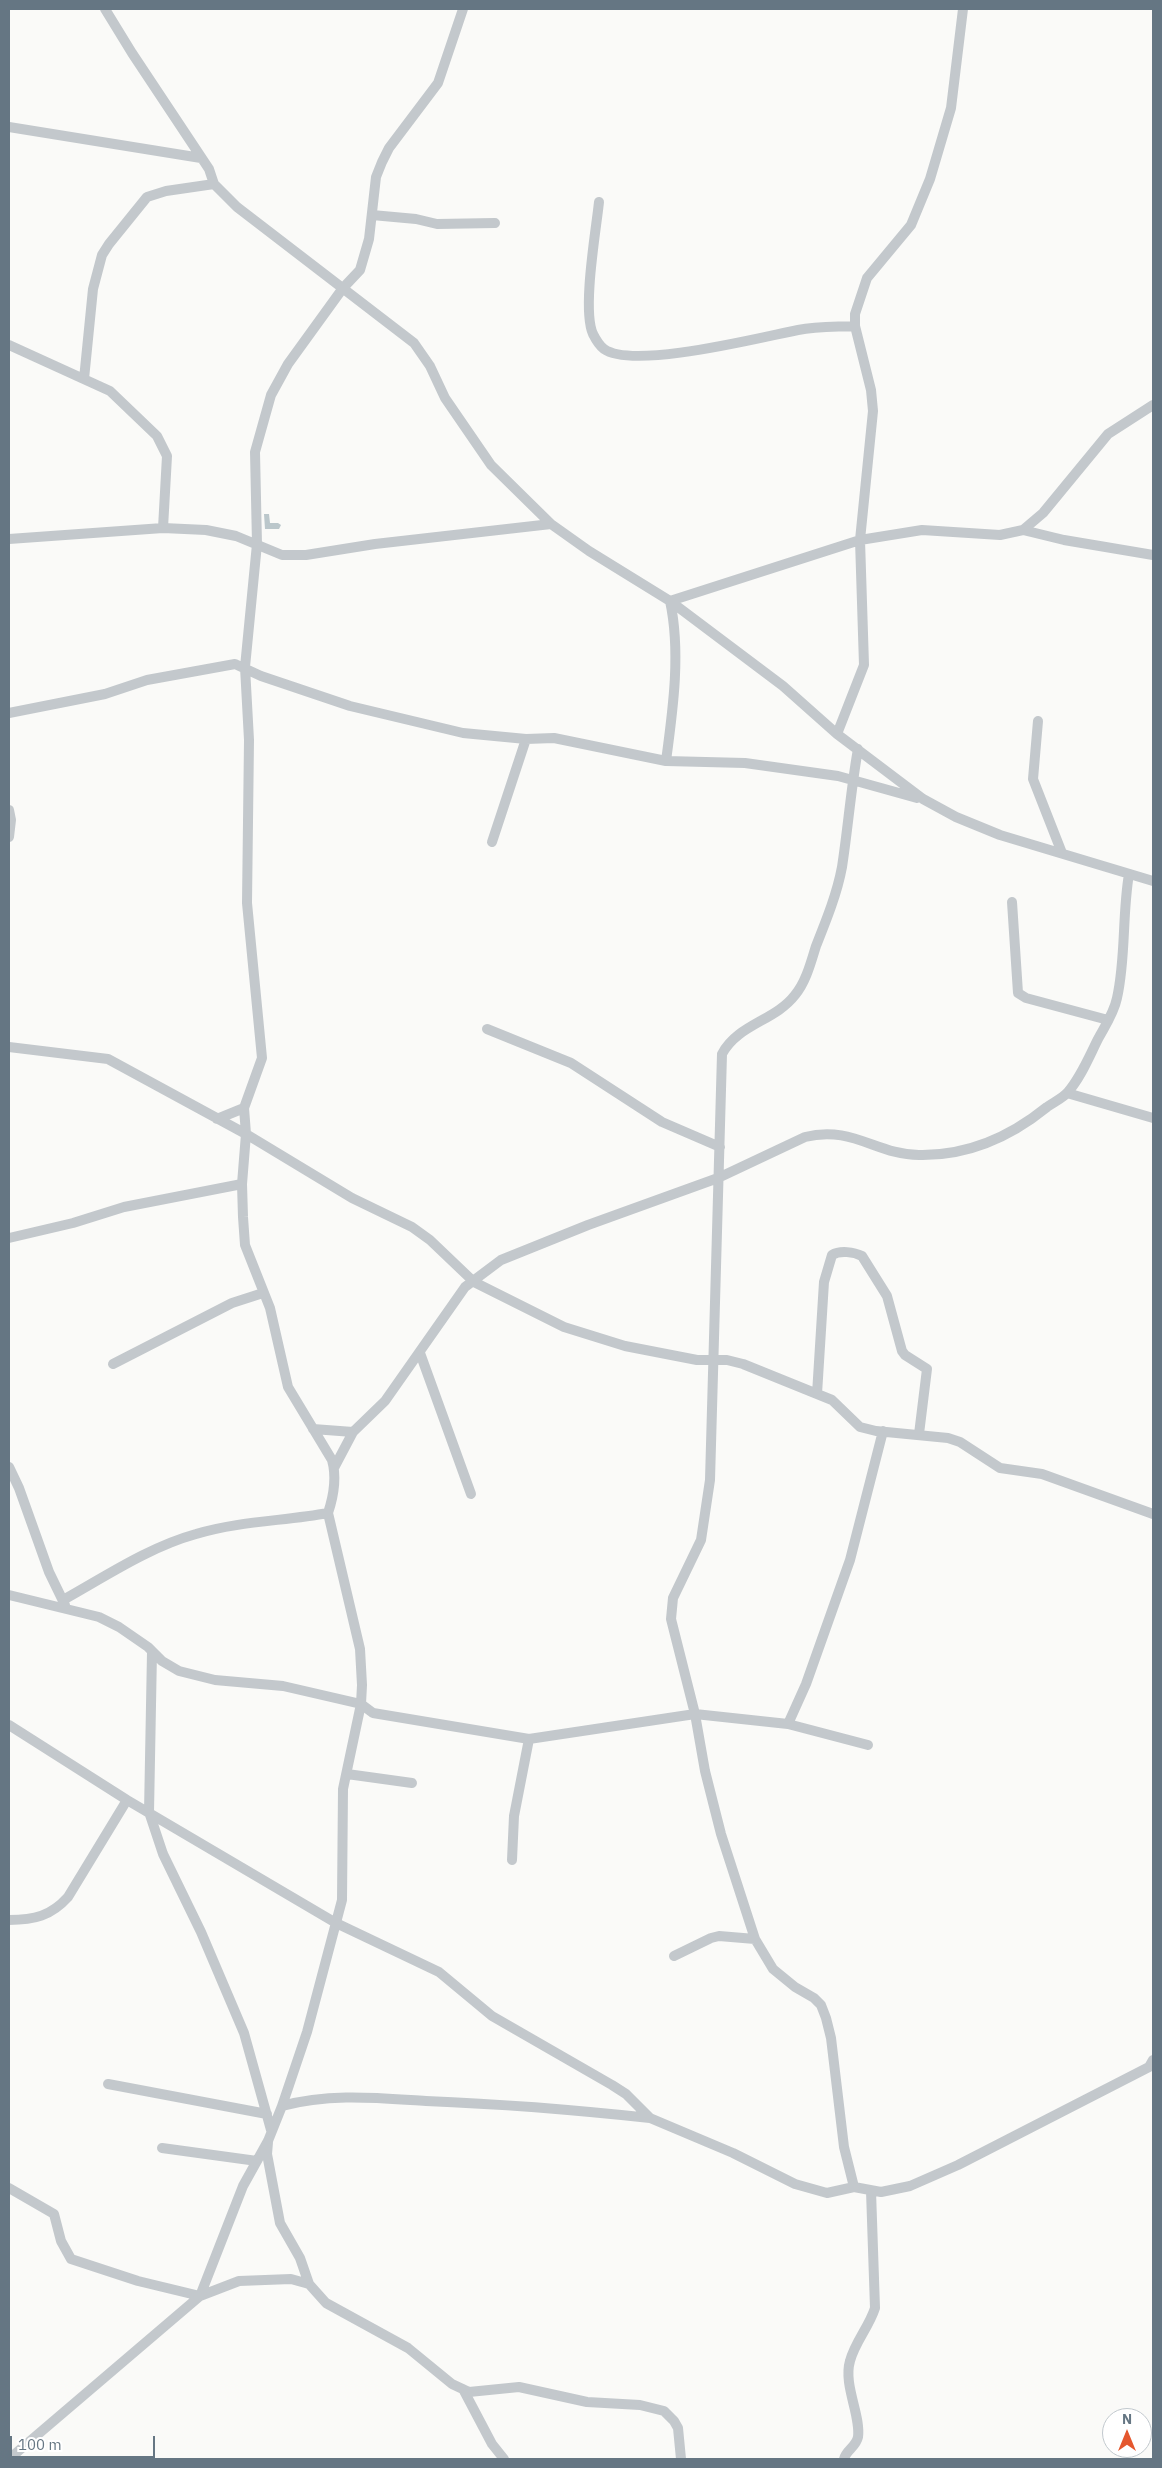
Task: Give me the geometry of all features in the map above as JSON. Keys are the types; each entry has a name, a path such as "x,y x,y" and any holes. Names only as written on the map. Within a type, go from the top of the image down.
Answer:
{"street":[{"path":"105,9 209,169 214,184 237,207 414,343 430,366 445,398 491,466 551,524 589,551 670,601 783,686 838,734 923,800 956,817 1000,835 1153,882"},
{"path":"334,1468 288,1387 270,1308 245,1245 242,1184 246,1134 244,1108 262,1058 247,903 249,740 245,668 257,544 255,452 271,395 288,364 342,288 360,270 366,256 376,177 389,148 438,83 463,9"},
{"path":"838,734 864,665 860,540 873,411 871,390 855,326 855,314 867,278 911,225 930,178 950,108 963,9"},
{"path":"9,127 201,158"},
{"path":"84,379 93,289 102,254 108,244 147,197 166,191 214,184"},
{"path":"598,202 588,312 593,334 604,349 624,355 689,352 727,346 800,330 855,326"},
{"path":"372,215 416,219 437,224 495,223"},
{"path":"9,345 110,391 140,418 164,446 167,456 163,528"},
{"path":"1023,530 1043,513 1108,434 1153,405"},
{"path":"9,539 163,528 206,530 257,544 282,555 306,555 374,544 551,524"},
{"path":"670,601 860,540 922,530 1000,535 1023,530 1064,540 1153,555"},
{"path":"666,760 676,652 674,619 670,601"},
{"path":"9,713 105,694 147,680 236,664 261,676 350,706 463,733 526,739 554,738 571,740 666,760 745,763 852,780 923,800"},
{"path":"1038,721 1033,779 1062,853"},
{"path":"492,842 526,739"},
{"path":"854,2187 844,2147 831,2038 821,2006 814,1998 795,1987 773,1969 755,1939 721,1834 701,1757 695,1714 671,1619 671,1608 679,1583 701,1540 710,1480 722,1054 728,1043 740,1033 783,1007 795,996 803,983 831,906 842,868 852,780 858,749"},
{"path":"9,810 11,820 9,837"},
{"path":"200,2296 243,2186 268,2141 282,2106 307,2032 336,1923 343,1888 343,1789 361,1704 360,1649 328,1512 334,1490 334,1468 353,1432 385,1401 420,1354 465,1287 502,1260 588,1225 718,1178 805,1137 820,1134 857,1138 916,1156 958,1152 990,1142 1021,1127 1067,1093 1076,1081 1118,998 1125,901 1129,874"},
{"path":"1012,902 1018,993 1026,998 1108,1020"},
{"path":"487,1029 572,1063 662,1122 720,1147"},
{"path":"9,1046 108,1059 246,1134 352,1198 412,1227 430,1240 474,1282 564,1327 625,1346 697,1360 727,1360 743,1364 832,1400 860,1427 932,1435 960,1442 1000,1468 1042,1474 1153,1514"},
{"path":"1067,1093 1153,1118"},
{"path":"216,1119 244,1108"},
{"path":"9,1238 73,1223 124,1207 242,1184"},
{"path":"817,1394 825,1274 832,1255 836,1252 856,1253 862,1256 884,1289 902,1351 927,1369 919,1434"},
{"path":"113,1364 232,1303 263,1293"},
{"path":"420,1354 471,1494"},
{"path":"313,1429 353,1432"},
{"path":"788,1724 806,1684 846,1575 883,1431"},
{"path":"9,1467 19,1488 49,1572 65,1604"},
{"path":"65,1604 144,1554 195,1534 244,1524 328,1512"},
{"path":"9,1595 65,1604 112,1622 171,1667 198,1677 269,1684 361,1704 372,1713 529,1739 695,1714 788,1724 868,1745"},
{"path":"152,1652 149,1812 163,1854 201,1932 244,2033 271,2130"},
{"path":"9,1725 127,1800 336,1923 439,1972 492,2016 626,2094 650,2118"},
{"path":"512,1860 514,1816 529,1739"},
{"path":"347,1774 412,1783"},
{"path":"9,1920 40,1917 60,1906 68,1897 127,1800"},
{"path":"674,1956 719,1936 755,1939"},
{"path":"282,2106 305,2100 347,2097 526,2105 650,2118 733,2153 795,2184 816,2191 827,2193 854,2187 871,2191 890,2191 910,2186 958,2165 1150,2067 1153,2060"},
{"path":"108,2084 268,2114"},
{"path":"268,2141 269,2164 280,2223 300,2258 309,2284 326,2303 408,2348 452,2384 463,2389 476,2392 519,2387 587,2402 653,2406 664,2410 674,2421 680,2438 681,2459"},
{"path":"162,2148 257,2161"},
{"path":"9,2188 54,2214 60,2241 71,2259 138,2281 200,2296"},
{"path":"844,2459 846,2453 854,2446 858,2438 850,2386 850,2360 871,2321 875,2308 871,2191"},
{"path":"9,2459 200,2296 239,2281 291,2279 309,2284"},
{"path":"463,2389 492,2444 504,2459"}],"shaded area":[{"path":"264,514 269,514 270,523 281,525 279,529 265,529"}]}
